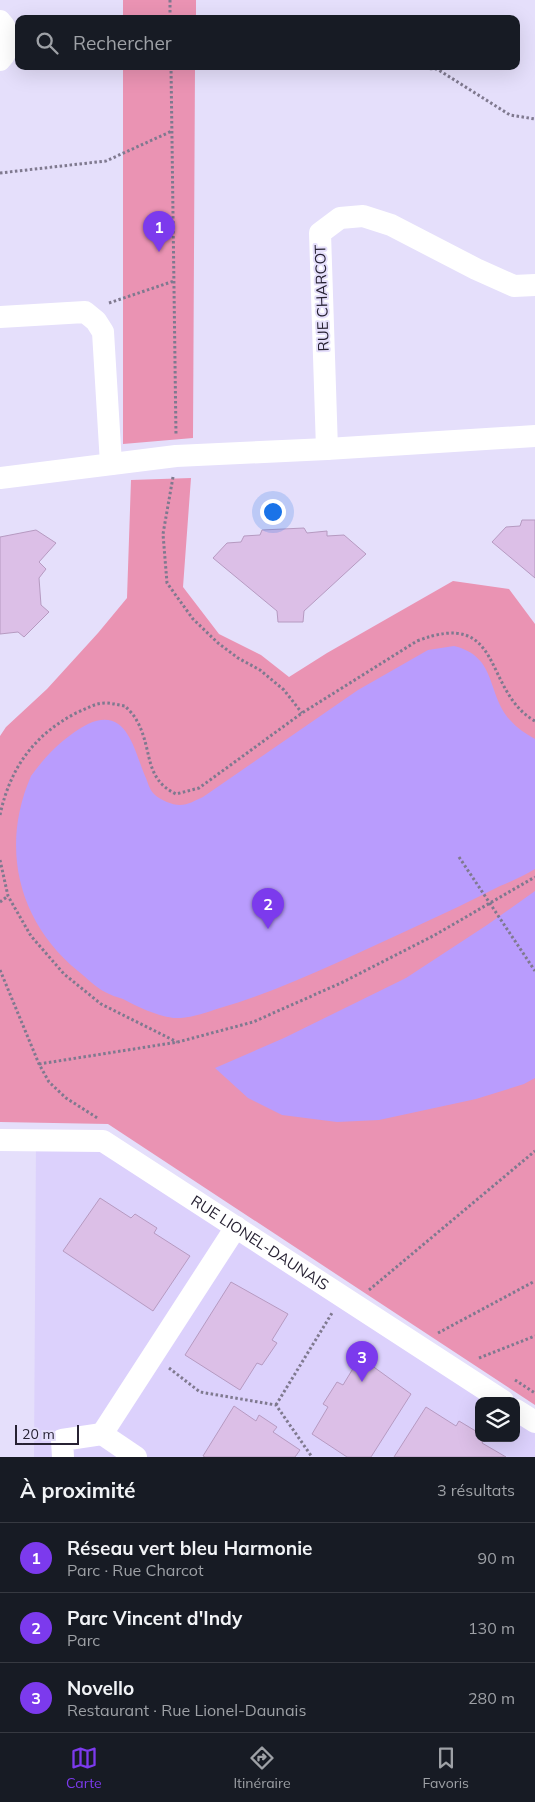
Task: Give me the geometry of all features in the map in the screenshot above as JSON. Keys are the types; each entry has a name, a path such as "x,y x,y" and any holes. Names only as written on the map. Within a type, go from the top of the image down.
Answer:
{"street":[{"path":"0,21 4,26 9,43 7,50 0,60"},
{"name":"RUE CHARCOT","path":"327,450 320,233 340,218 363,216 391,225 476,269 514,286 535,285"},
{"path":"0,317 85,312 96,321 103,332 111,464"},
{"path":"0,478 176,456 327,450 535,436"},
{"name":"RUE LIONEL-DAUNAIS","path":"0,1140 103,1141 497,1397"},
{"path":"102,1434 236,1227"},
{"path":"520,1413 535,1422"},
{"path":"62,1457 62,1440 102,1434 136,1457"}],"path":[{"path":"170,0 170,15"},
{"path":"171,70 176,456 163,534 167,583 193,619 218,643 238,658 260,670 284,690 302,713"},
{"path":"439,70 510,116 535,119"},
{"path":"0,174 106,161 172,131"},
{"path":"85,312 174,282"},
{"path":"0,815 4,796 19,762 45,733 62,721 92,705 105,703 125,706 137,720 155,777 164,788 176,794 199,788 302,713 417,641 433,634 452,631 471,636 479,642 492,661 511,698 525,715 535,721"},
{"path":"459,857 535,970"},
{"path":"0,860 8,896 30,936 64,974 100,1004 178,1042"},
{"path":"39,1064 178,1042 253,1022 342,983 433,936 535,877"},
{"path":"0,902 8,896"},
{"path":"0,970 39,1064 49,1082 66,1098 105,1123"},
{"path":"376,1295 368,1290 535,1151"},
{"path":"438,1333 535,1281"},
{"path":"276,1405 342,1296"},
{"path":"430,1328 446,1338"},
{"path":"479,1358 535,1336"},
{"path":"471,1353 487,1363"},
{"path":"153,1356 200,1392 276,1405 312,1457"},
{"path":"511,1378 535,1393"}],"shaded area":[{"path":"123,0 196,0 196,15 123,15"},
{"path":"123,70 195,70 193,438 123,444"},
{"path":"191,478 183,587 219,634 261,655 289,677 327,653 453,581 509,589 535,624 535,1405 108,1124 0,1122 0,736 6,727 47,689 127,598 131,480"},
{"path":"454,646 468,651 478,658 485,667 497,699 510,720 535,739 535,869 438,916 295,981 245,1000 185,1018 166,1017 153,1013 101,990 57,951 41,930 20,882 16,856 17,830 22,803 31,776 50,753 72,734 88,724 101,720 112,721 127,734 152,792 170,803 186,804 203,797 358,690 428,650"},
{"path":"535,891 535,1078 524,1084 476,1099 379,1120 337,1122 282,1115 248,1098 215,1068 284,1038 406,978"},
{"path":"36,1141 103,1141 497,1397 475,1397 475,1442 520,1442 520,1413 535,1422 535,1457 34,1457"}],"building":[{"path":"522,520 535,520 535,578 492,542 506,527 520,526"},
{"path":"304,528 307,533 327,531 327,536 344,535 366,554 304,611 303,622 278,622 277,611 213,558 227,543 241,542 244,536 260,535 262,530"},
{"path":"36,530 56,543 39,562 46,569 39,578 41,605 49,612 24,637 18,632 0,634 0,537"},
{"path":"100,1198 131,1218 135,1214 157,1228 154,1233 190,1256 153,1311 63,1251"},
{"path":"231,1282 288,1314 272,1340 277,1343 262,1365 257,1363 240,1390 185,1355"},
{"path":"360,1357 411,1394 371,1457 347,1457 312,1434 328,1407 323,1404 337,1382 343,1385"},
{"path":"234,1406 256,1421 259,1415 277,1427 273,1432 300,1450 295,1457 203,1456"},
{"path":"426,1407 456,1426 459,1421 475,1431 475,1442 483,1442 506,1457 394,1457"}],"place":[{"name":"Réseau vert bleu Harmonie","path":"159,252"},
{"name":"Parc Vincent d'Indy","path":"268,929"},
{"name":"Novello","path":"362,1382"}]}
